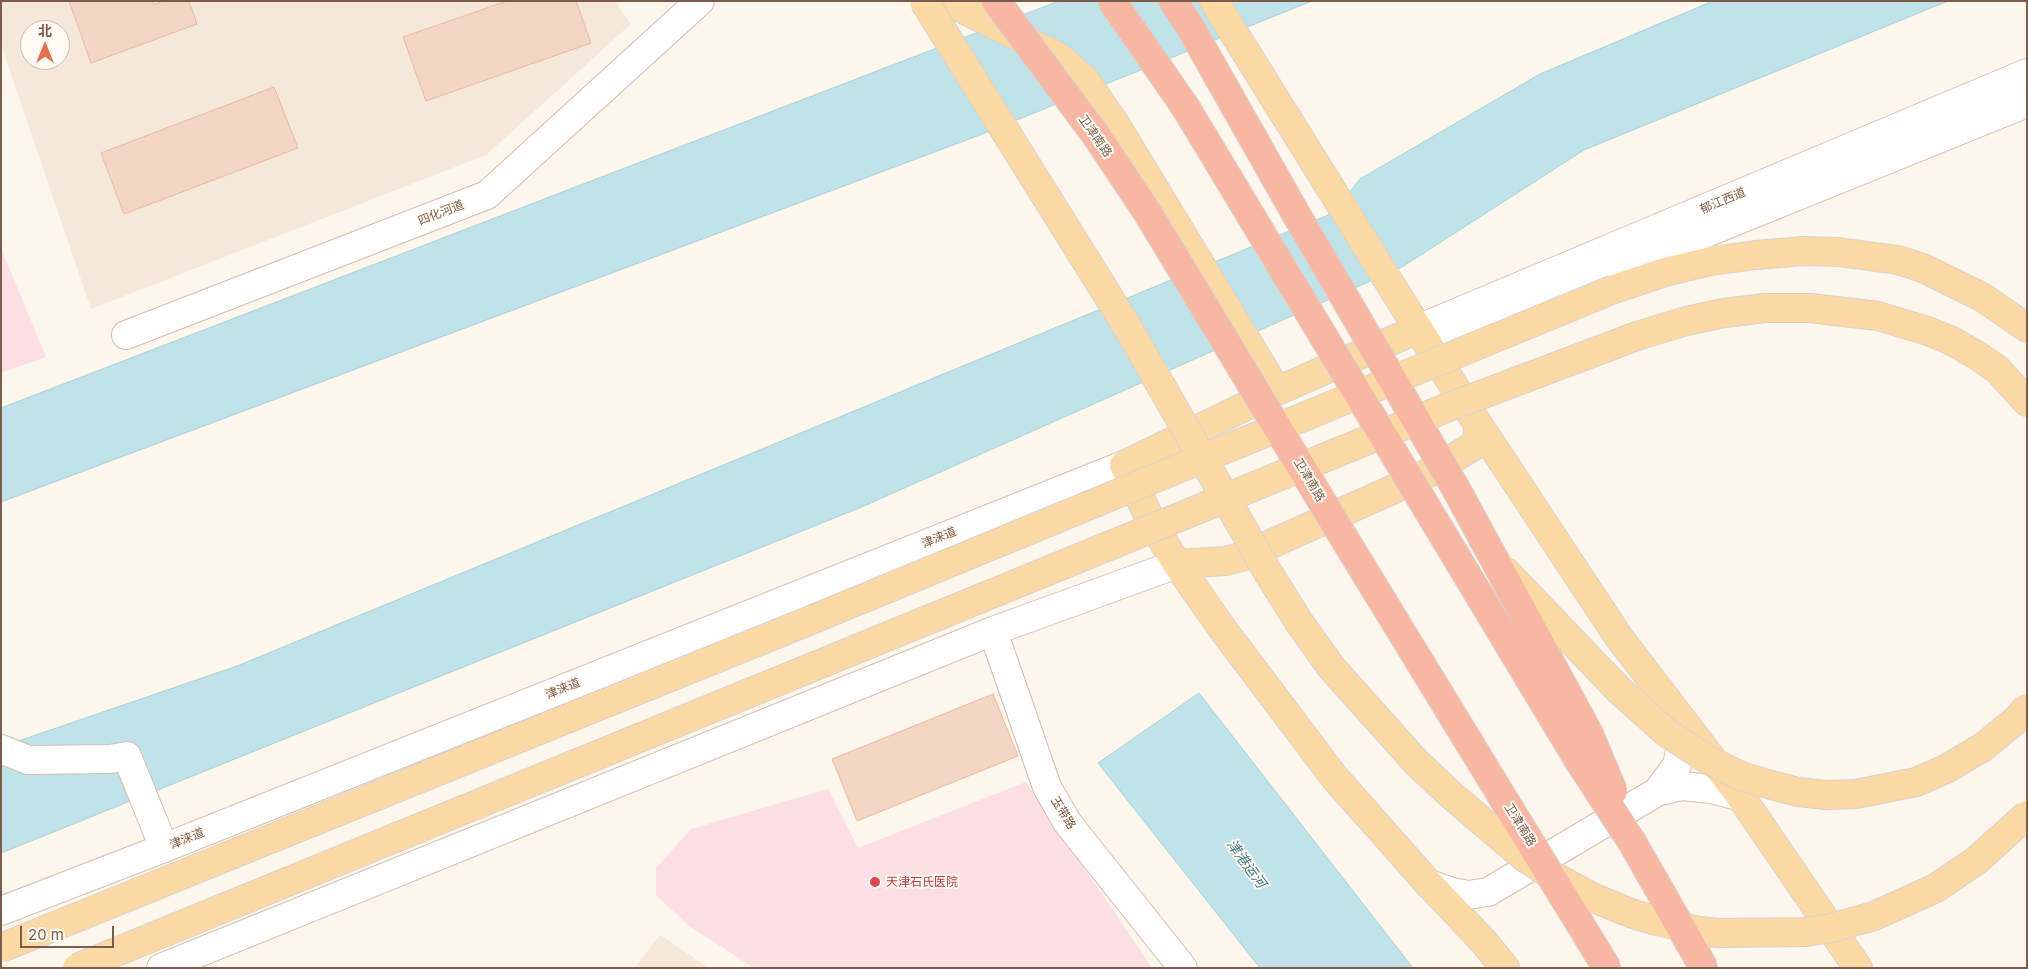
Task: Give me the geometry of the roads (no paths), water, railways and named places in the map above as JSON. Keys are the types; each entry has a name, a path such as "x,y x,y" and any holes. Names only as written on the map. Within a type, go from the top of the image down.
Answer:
{"highway":[{"name":"卫津南路","path":"996,1 1095,134 1149,215 1349,547 1607,968"},
{"path":"1112,1 1186,108 1579,761 1632,842 1704,968"},
{"path":"1173,1 1189,25 1296,214 1414,414 1494,559 1589,734 1605,770 1632,842"}],"main road":[{"path":"924,1 1125,323 1268,574 1299,622 1331,667 1416,762 1450,794 1524,857 1594,898 1633,914 1657,921 1700,931 1718,933 1806,932 1831,928 1874,916 1936,888 1977,860 2027,814"},
{"path":"947,1 1059,57 1085,80 1117,127 1277,391"},
{"path":"1214,1 1478,424 1618,636 1742,797 1858,968"},
{"path":"1,948 824,614 1605,293 1665,272 1711,261 1756,254 1803,251 1869,255 1898,260 1923,268 1954,282 1982,296 2027,328"},
{"path":"77,968 1446,408 1637,336 1686,321 1724,313 1765,308 1810,308 1878,316 1928,331 1952,341 1978,356 1998,370 2027,402"},
{"path":"1418,329 1277,391 1124,464 1153,525 1177,564 1224,632 1335,778 1429,884 1484,942 1505,968"},
{"path":"1177,564 1226,562 1244,556 1421,478 1472,447 1478,436 1478,424"},
{"path":"1494,559 1619,690 1667,733 1710,761 1741,776 1771,785 1798,792 1826,795 1856,794 1916,782 1946,769 1983,747 2016,720 2027,708"}],"street":[{"name":"四化河道","path":"126,335 487,195 700,1"},
{"name":"郁江西道","path":"1418,329 2027,73"},
{"name":"郁江西道","path":"1443,368 1449,341 1458,333 2027,102"},
{"name":"津涞道","path":"1,911 160,837 1124,464"},
{"path":"161,968 993,631 1177,564"},
{"name":"玉带路","path":"993,631 1047,787 1067,822 1183,968"},
{"path":"1657,792 1677,765 1681,747 1682,719"},
{"path":"1,749 28,760 110,759 127,756 160,837"},
{"path":"1429,884 1468,895 1488,892 1657,792 1682,786 1712,789 1742,797"},
{"path":"1484,942 1480,928 1480,911 1488,892"}],"water":[{"path":"1059,1 1312,1 972,138 1,502 1,408"},
{"path":"1713,1 1948,1 1584,150 1402,267 864,506 1,853 1,747 237,666 1333,213 1360,179 1540,74"},
{"name":"津港运河","path":"1199,693 1413,968 1260,968 1098,763"}],"place":[{"name":"天津石氏医院","path":"875,882"}]}
